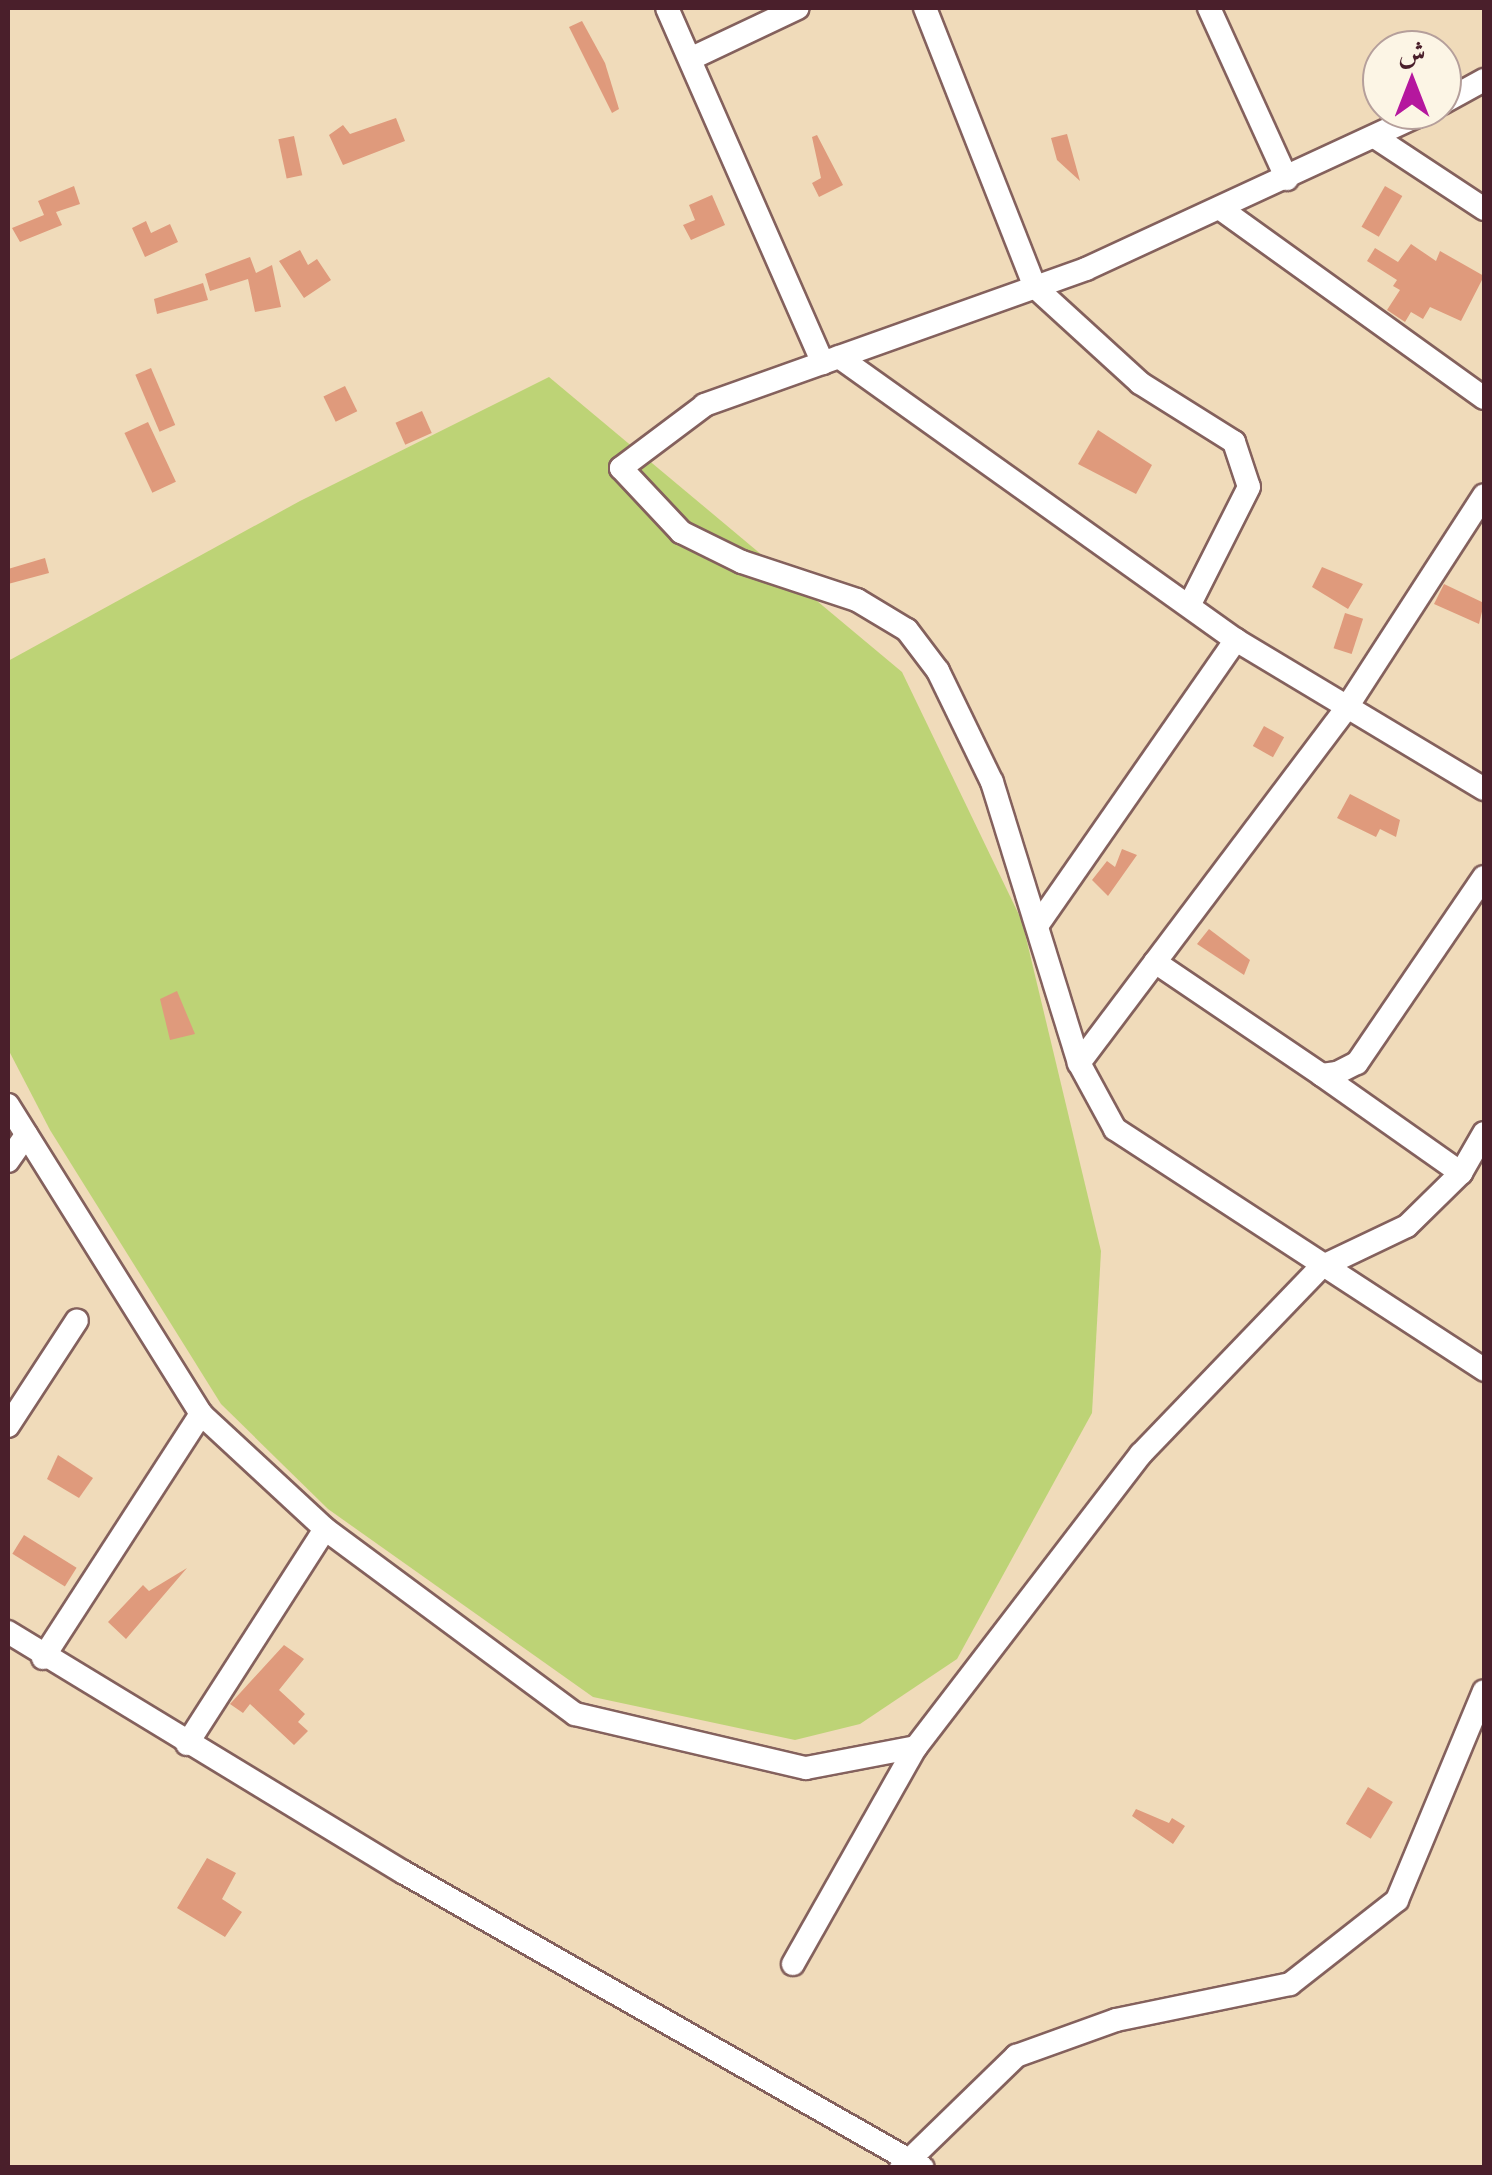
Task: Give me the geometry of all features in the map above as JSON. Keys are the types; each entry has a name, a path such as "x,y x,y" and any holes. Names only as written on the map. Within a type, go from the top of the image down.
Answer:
{"street":[{"path":"668,8 831,360 1190,604 1236,640 1484,789"},
{"path":"690,58 798,8"},
{"path":"925,8 1035,287 1140,382 1234,442 1249,486 1190,604"},
{"path":"1209,8 1287,179"},
{"path":"1462,92 1484,80"},
{"path":"1394,130 1035,287 705,405 620,468 681,532 742,562 858,600 907,630 938,671 992,782 1039,923 1079,1063 1114,1128 1321,1267 1484,1370"},
{"path":"1378,139 1474,190 1484,210"},
{"path":"1221,208 1484,398"},
{"path":"1079,1063 1347,706 1484,495"},
{"path":"1039,923 1236,640"},
{"path":"1322,1076 1356,1063 1484,878"},
{"path":"1155,962 1461,1173"},
{"path":"8,1105 201,1414 325,1529 575,1714 806,1768 916,1747"},
{"path":"793,1964 916,1747 1141,1454 1321,1267 1407,1226 1461,1173 1484,1134"},
{"path":"8,1161 26,1136"},
{"path":"8,1426 77,1320"},
{"path":"42,1658 201,1414"},
{"path":"187,1744 325,1529"},
{"path":"8,1632 42,1658 187,1744 911,2165 1016,2056 1116,2020 1290,1984 1398,1900 1484,1691"}],"green space":[{"path":"549,377 902,672 1022,921 1101,1251 1092,1413 957,1659 860,1724 795,1740 593,1697 328,1509 221,1404 50,1130 8,1049 8,661 300,501"}],"building":[{"path":"582,21 605,63 619,109 612,113 569,27"},
{"path":"396,118 405,141 343,165 329,135 343,125 350,134"},
{"path":"1067,134 1080,181 1057,160 1051,138"},
{"path":"817,135 843,185 819,197 812,183 821,178 812,137"},
{"path":"294,136 302,175 287,178 278,139"},
{"path":"74,186 80,204 56,212 62,225 20,242 12,228 44,215 38,201"},
{"path":"1385,186 1402,196 1379,237 1362,227"},
{"path":"712,195 725,225 691,240 683,225 695,220 689,205"},
{"path":"146,221 151,233 170,224 178,242 145,257 132,228"},
{"path":"1411,244 1436,261 1440,251 1484,276 1461,321 1430,307 1423,319 1411,312 1405,322 1387,310 1400,290 1393,286 1397,280 1367,261 1375,248 1398,262"},
{"path":"300,250 308,265 317,259 331,280 304,298 279,261"},
{"path":"250,257 256,273 272,265 281,307 255,312 248,279 210,291 205,274"},
{"path":"203,283 208,300 157,314 154,299"},
{"path":"151,368 175,425 160,432 135,375"},
{"path":"345,386 357,411 336,422 323,397"},
{"path":"422,411 432,433 405,445 396,423"},
{"path":"148,422 176,482 152,493 124,433"},
{"path":"1098,430 1152,465 1136,494 1078,464"},
{"path":"45,558 49,573 8,584 8,569"},
{"path":"1322,567 1363,584 1348,609 1312,587"},
{"path":"1444,584 1484,603 1479,624 1434,604"},
{"path":"1345,613 1363,619 1352,654 1334,648"},
{"path":"1264,726 1284,737 1273,757 1253,746"},
{"path":"1350,794 1400,820 1396,837 1380,829 1376,837 1337,818"},
{"path":"1122,849 1137,855 1108,896 1092,880 1107,861 1115,867"},
{"path":"1209,929 1250,960 1244,975 1197,944"},
{"path":"177,991 195,1034 170,1040 160,999"},
{"path":"58,1455 93,1478 79,1498 47,1479"},
{"path":"24,1535 77,1568 65,1587 12,1554"},
{"path":"187,1568 126,1639 108,1622 143,1585 149,1591"},
{"path":"284,1645 304,1659 279,1690 305,1714 298,1722 308,1731 294,1745 250,1704 243,1713 230,1704"},
{"path":"1368,1787 1393,1802 1371,1839 1346,1824"},
{"path":"1136,1809 1169,1823 1172,1818 1185,1826 1173,1844 1132,1816"},
{"path":"207,1858 236,1873 222,1899 242,1912 225,1937 177,1908"}]}
